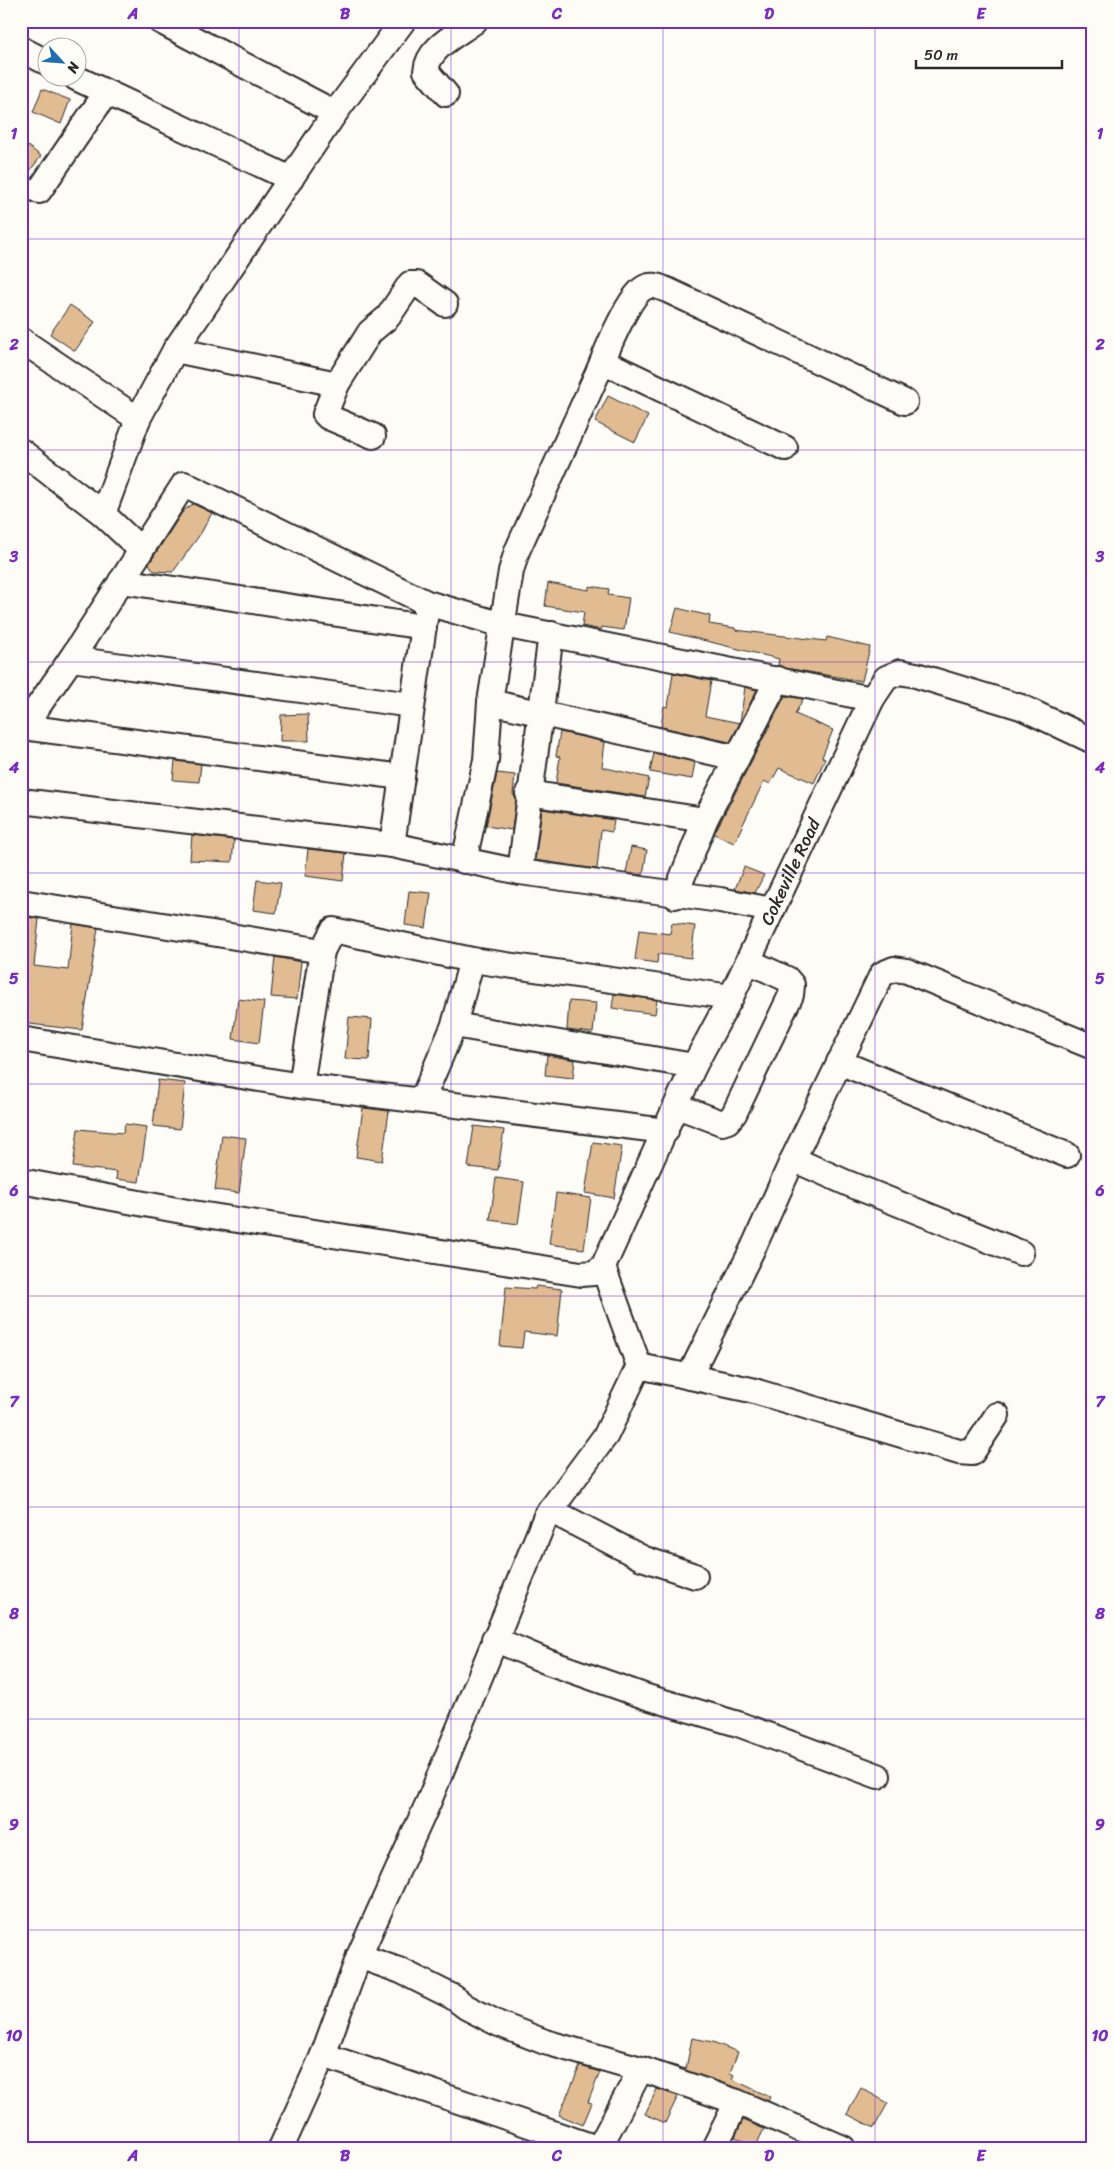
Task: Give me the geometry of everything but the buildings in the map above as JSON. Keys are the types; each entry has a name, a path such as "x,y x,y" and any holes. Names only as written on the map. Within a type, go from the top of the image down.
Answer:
{"street":[{"path":"160,21 335,113"},
{"path":"446,94 426,71 427,60 434,50 475,21"},
{"path":"103,514 138,419 175,350 396,24"},
{"path":"21,49 38,58"},
{"path":"88,84 291,179"},
{"path":"39,191 106,93"},
{"path":"373,436 328,418 325,414 337,384 370,332 388,317 410,284 417,284 445,304"},
{"path":"464,861 486,760 490,702 510,570 599,370 632,301 643,288 653,285 667,290 905,402"},
{"path":"21,340 138,419"},
{"path":"175,350 337,384"},
{"path":"599,370 606,366 617,368 785,448"},
{"path":"21,451 103,514 140,549"},
{"path":"402,777 22,729 71,659 140,549 184,484 427,603 503,625 872,699"},
{"path":"121,581 424,627"},
{"path":"392,845 427,603"},
{"path":"520,872 528,793 551,634"},
{"path":"71,659 412,705"},
{"name":"Cokeville Road","path":"603,1267 694,1066 731,997 872,699 886,678 900,672 951,684 1021,707 1093,741"},
{"path":"675,896 705,820 778,679"},
{"path":"490,702 737,758"},
{"path":"528,793 705,820"},
{"path":"21,801 392,845 520,872 675,896 720,900 772,910"},
{"path":"21,902 322,951"},
{"path":"301,1086 322,951 333,930 472,960 731,997"},
{"path":"422,1100 454,1025 472,960"},
{"path":"676,1106 722,1123 728,1121 734,1114 790,995 792,985 787,979 748,961"},
{"path":"689,1377 754,1246 793,1158 882,974 894,969 907,971 1093,1047"},
{"path":"454,1025 694,1066"},
{"path":"21,1038 301,1086 666,1131"},
{"path":"839,1062 1067,1155"},
{"path":"793,1158 847,1184 1021,1253"},
{"path":"21,1181 193,1213 581,1274 594,1272 603,1267 639,1366 606,1435 550,1510 494,1639 429,1801 359,1956 323,2055 281,2148"},
{"path":"639,1366 787,1400 959,1452 972,1453 997,1415"},
{"path":"550,1510 642,1558 695,1576"},
{"path":"494,1639 548,1662 647,1697 738,1724 878,1776"},
{"path":"359,1956 401,1971 453,1997 466,2007 500,2024 546,2042 641,2068 737,2102 843,2148"},
{"path":"323,2055 598,2148 641,2068"},
{"path":"714,2148 737,2102"}]}
